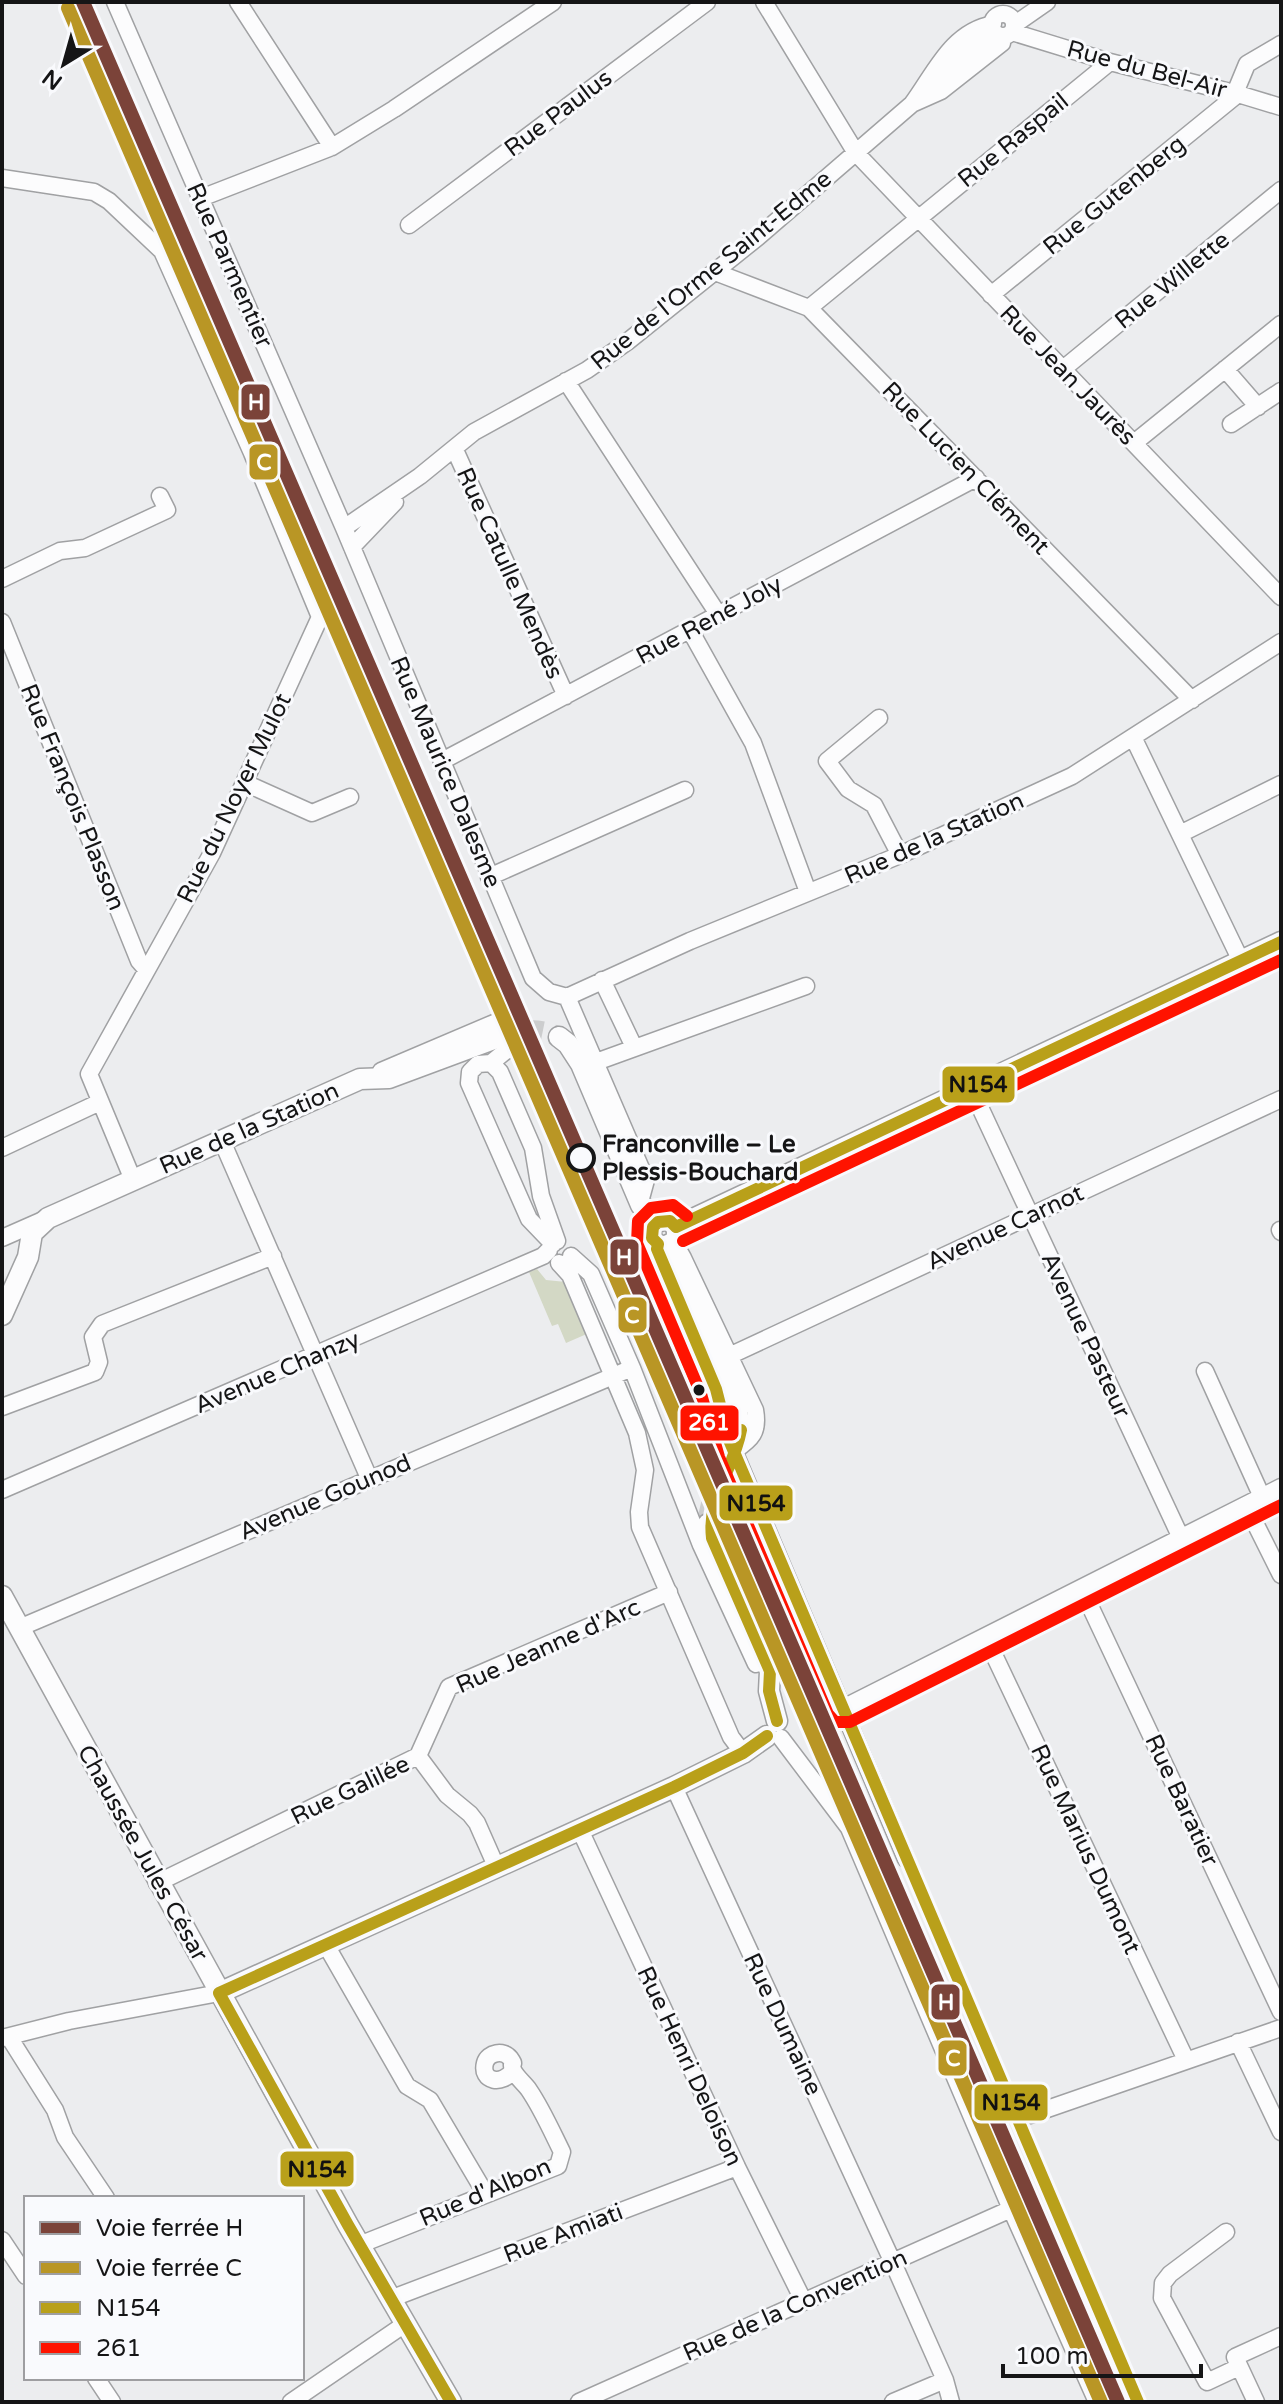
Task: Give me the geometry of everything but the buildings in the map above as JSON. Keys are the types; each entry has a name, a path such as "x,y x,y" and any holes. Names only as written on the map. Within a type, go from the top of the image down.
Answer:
{"street":[{"name":"Rue Parmentier","path":"115,2 344,528"},
{"path":"238,2 332,147"},
{"path":"201,198 332,147 553,2"},
{"name":"Rue Paulus","path":"409,225 707,2"},
{"name":"Rue Jean Jaurès","path":"764,2 856,153 1281,597"},
{"name":"Rue de l'Orme Saint-Edme","path":"912,104 941,91 1002,43 1005,27 1017,2"},
{"name":"Rue de l'Orme Saint-Edme","path":"1005,27 1027,2"},
{"name":"Rue de l'Orme Saint-Edme","path":"344,528 420,476 474,432 566,381 627,342 715,272 912,104 939,60 964,36 1005,27 1047,2"},
{"name":"Rue du Bel-Air","path":"1005,27 1110,62 1281,107"},
{"path":"1236,93 1247,64 1281,44"},
{"name":"Rue Raspail","path":"809,308 1110,62"},
{"name":"Rue Gutenberg","path":"991,295 1236,93"},
{"name":"Rue du Noyer Mulot","path":"2,178 94,192 109,201 162,251 252,453 320,617 212,853 89,1074 133,1180"},
{"name":"Rue Willette","path":"1063,369 1281,190"},
{"name":"Rue Lucien Clément","path":"715,272 809,308 1192,700"},
{"path":"1134,443 1281,324"},
{"path":"1225,369 1258,407"},
{"path":"566,381 718,614"},
{"path":"1231,424 1281,391"},
{"name":"Rue Catulle Mendès","path":"455,450 566,696"},
{"name":"Rue de l'Orme Saint-Edme","path":"352,547 420,476"},
{"name":"Rue René Joly","path":"442,761 976,478"},
{"path":"2,579 60,551 85,548 167,510 160,496"},
{"name":"Rue Maurice Dalesme","path":"344,528 533,978 549,992 567,997"},
{"name":"Rue François Plasson","path":"2,622 139,961 146,969"},
{"path":"690,630 753,743 808,892"},
{"name":"Rue de la Station","path":"567,997 900,855 1072,776 1281,642"},
{"path":"2,669 18,662"},
{"path":"879,718 827,761 848,789 874,805 900,855"},
{"path":"1134,739 1241,961"},
{"path":"245,783 312,813 350,797"},
{"path":"1180,834 1281,784"},
{"path":"489,877 685,790"},
{"path":"667,1236 1281,942"},
{"path":"602,980 634,1047"},
{"path":"596,1062 806,986"},
{"path":"567,997 646,1180 640,1202"},
{"name":"Rue de la Station","path":"48,1218 346,1085 369,1078 494,1023 503,1022 513,1040 507,1050 491,1063"},
{"path":"559,1037 568,1044 581,1064 640,1202 683,1258 755,1410 757,1429 751,1440 738,1442"},
{"path":"369,1078 389,1078 494,1039"},
{"path":"743,1753 731,1737 640,1527 645,1470 637,1433 558,1251 541,1196 533,1148 500,1072 491,1063 474,1067 469,1083 529,1219 558,1251 591,1274 632,1368 701,1545 769,1691"},
{"name":"Avenue Pasteur","path":"971,1088 1181,1538"},
{"name":"Avenue Carnot","path":"729,1356 1281,1099"},
{"path":"2,1148 100,1102"},
{"path":"222,1141 369,1478"},
{"path":"2,1238 48,1218"},
{"path":"2,1315 28,1257 32,1233 48,1218"},
{"path":"667,1236 673,1262 736,1405 738,1442 906,1859"},
{"name":"Avenue Chanzy","path":"2,1490 558,1251"},
{"path":"2,1407 95,1372 99,1362 93,1337 102,1324 273,1256"},
{"name":"Avenue Gounod","path":"19,1628 632,1368"},
{"path":"1205,1371 1262,1497"},
{"path":"843,1708 1281,1487"},
{"path":"1246,1505 1281,1575"},
{"path":"708,1524 770,1671 769,1691 775,1732 849,1828 1097,2402"},
{"name":"Rue Baratier","path":"1082,1589 1281,2012"},
{"name":"Rue Jeanne d'Arc","path":"418,1756 449,1687 669,1592"},
{"name":"Chaussée Jules César","path":"2,1596 157,1883 359,2245 451,2402"},
{"name":"Rue Marius Dumont","path":"986,1638 1186,2060"},
{"path":"105,2196 65,2137 55,2110 5,2037 69,2021 219,1993 674,1787 743,1753 775,1732"},
{"name":"Rue Galilée","path":"157,1883 418,1756 447,1795 470,1814 496,1866"},
{"name":"Rue Dumaine","path":"674,1787 892,2262 945,2380 951,2402"},
{"name":"Rue Henri Deloison","path":"580,1830 737,2167 803,2300"},
{"path":"326,1945 407,2086 430,2100 485,2193"},
{"path":"1030,2115 1281,2028"},
{"path":"1238,2042 1281,2132"},
{"name":"Rue d'Albon","path":"359,2245 558,2166 562,2152 529,2090 513,2070"},
{"name":"Rue Amiati","path":"390,2299 737,2167"},
{"name":"Rue de la Convention","path":"579,2402 1011,2209"},
{"path":"1226,2232 1170,2274 1163,2283 1162,2298 1207,2382 1239,2367"},
{"path":"2,2240 24,2273"},
{"path":"291,2402 405,2324"},
{"path":"1256,2402 1235,2357 1281,2336"},
{"path":"97,2380 112,2402"},
{"path":"893,2402 945,2380"}],"green space":[{"path":"537,1269 546,1280 566,1282 589,1333 566,1343 558,1324 552,1326 529,1272"}],"tunnel":[{"path":"494,1039 534,1030 559,1037"},
{"path":"708,1524 716,1491 740,1439"}],"rail line":[{"name":"H","path":"83,2 1118,2402"},
{"name":"C","path":"68,8 1101,2402"}],"transit line":[{"name":"N154","path":"676,1227 1281,942"},
{"name":"261","path":"683,1241 1281,960"},
{"name":"261","path":"687,1216 673,1205 651,1208 638,1221 637,1243 701,1394 719,1457 828,1714 835,1722 850,1722 1281,1505"},
{"name":"N154","path":"676,1227 670,1221 658,1222 653,1227 652,1238 658,1244 657,1249 716,1389 729,1440 1138,2402"},
{"name":"N154","path":"741,1430 713,1509 712,1538 770,1671 769,1691 777,1721"},
{"name":"N154","path":"451,2402 219,1993 674,1787 743,1753 767,1736"}],"place":[{"name":"Franconville – Le Plessis-Bouchard","path":"581,1158"}]}
